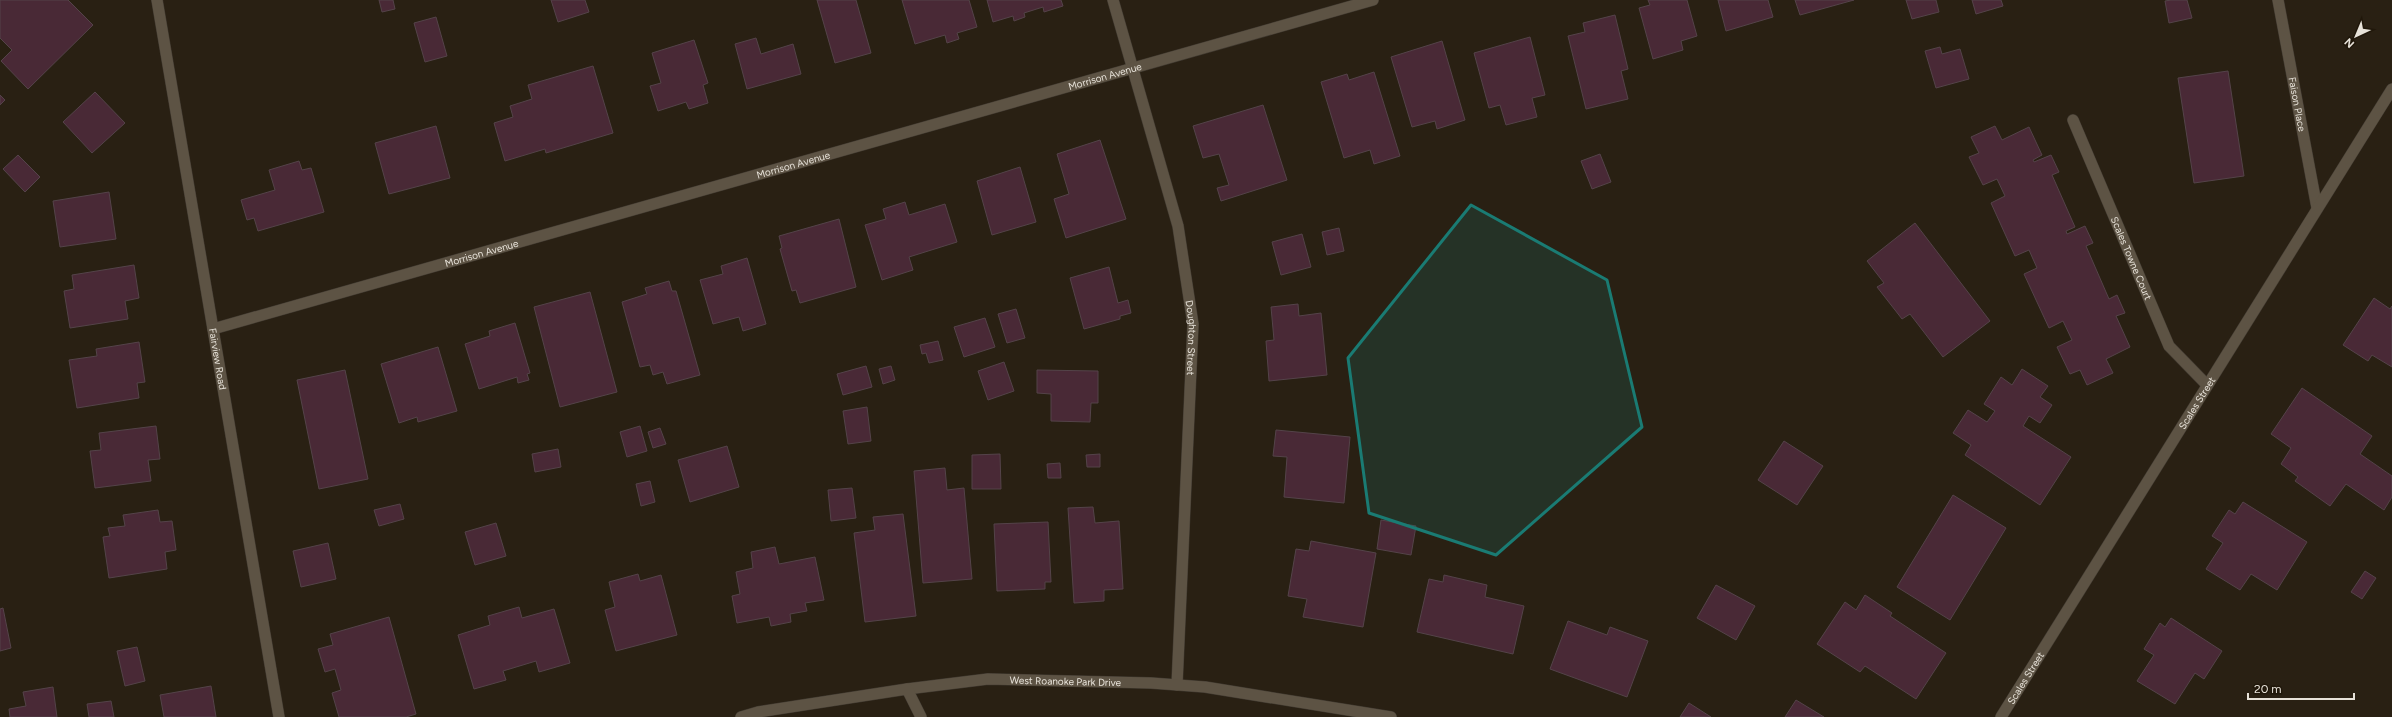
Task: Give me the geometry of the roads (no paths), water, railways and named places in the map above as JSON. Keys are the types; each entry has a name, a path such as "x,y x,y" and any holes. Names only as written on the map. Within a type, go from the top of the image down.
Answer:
{"street":[{"name":"Fairview Road","path":"157,0 279,717"},
{"name":"Doughton Street","path":"1113,0 1131,67 1178,226 1193,324 1178,685"},
{"name":"Morrison Avenue","path":"213,330 1131,67 1373,0"},
{"name":"Faison Place","path":"2278,0 2317,208"},
{"name":"Scales Street","path":"2002,717 2207,384 2392,89"},
{"name":"Scales Towne Court","path":"2073,120 2169,346 2207,384"},
{"name":"West Roanoke Park Drive","path":"741,717 758,712 907,689 988,679 1205,687 1391,717"},
{"path":"907,689 921,717"}]}
